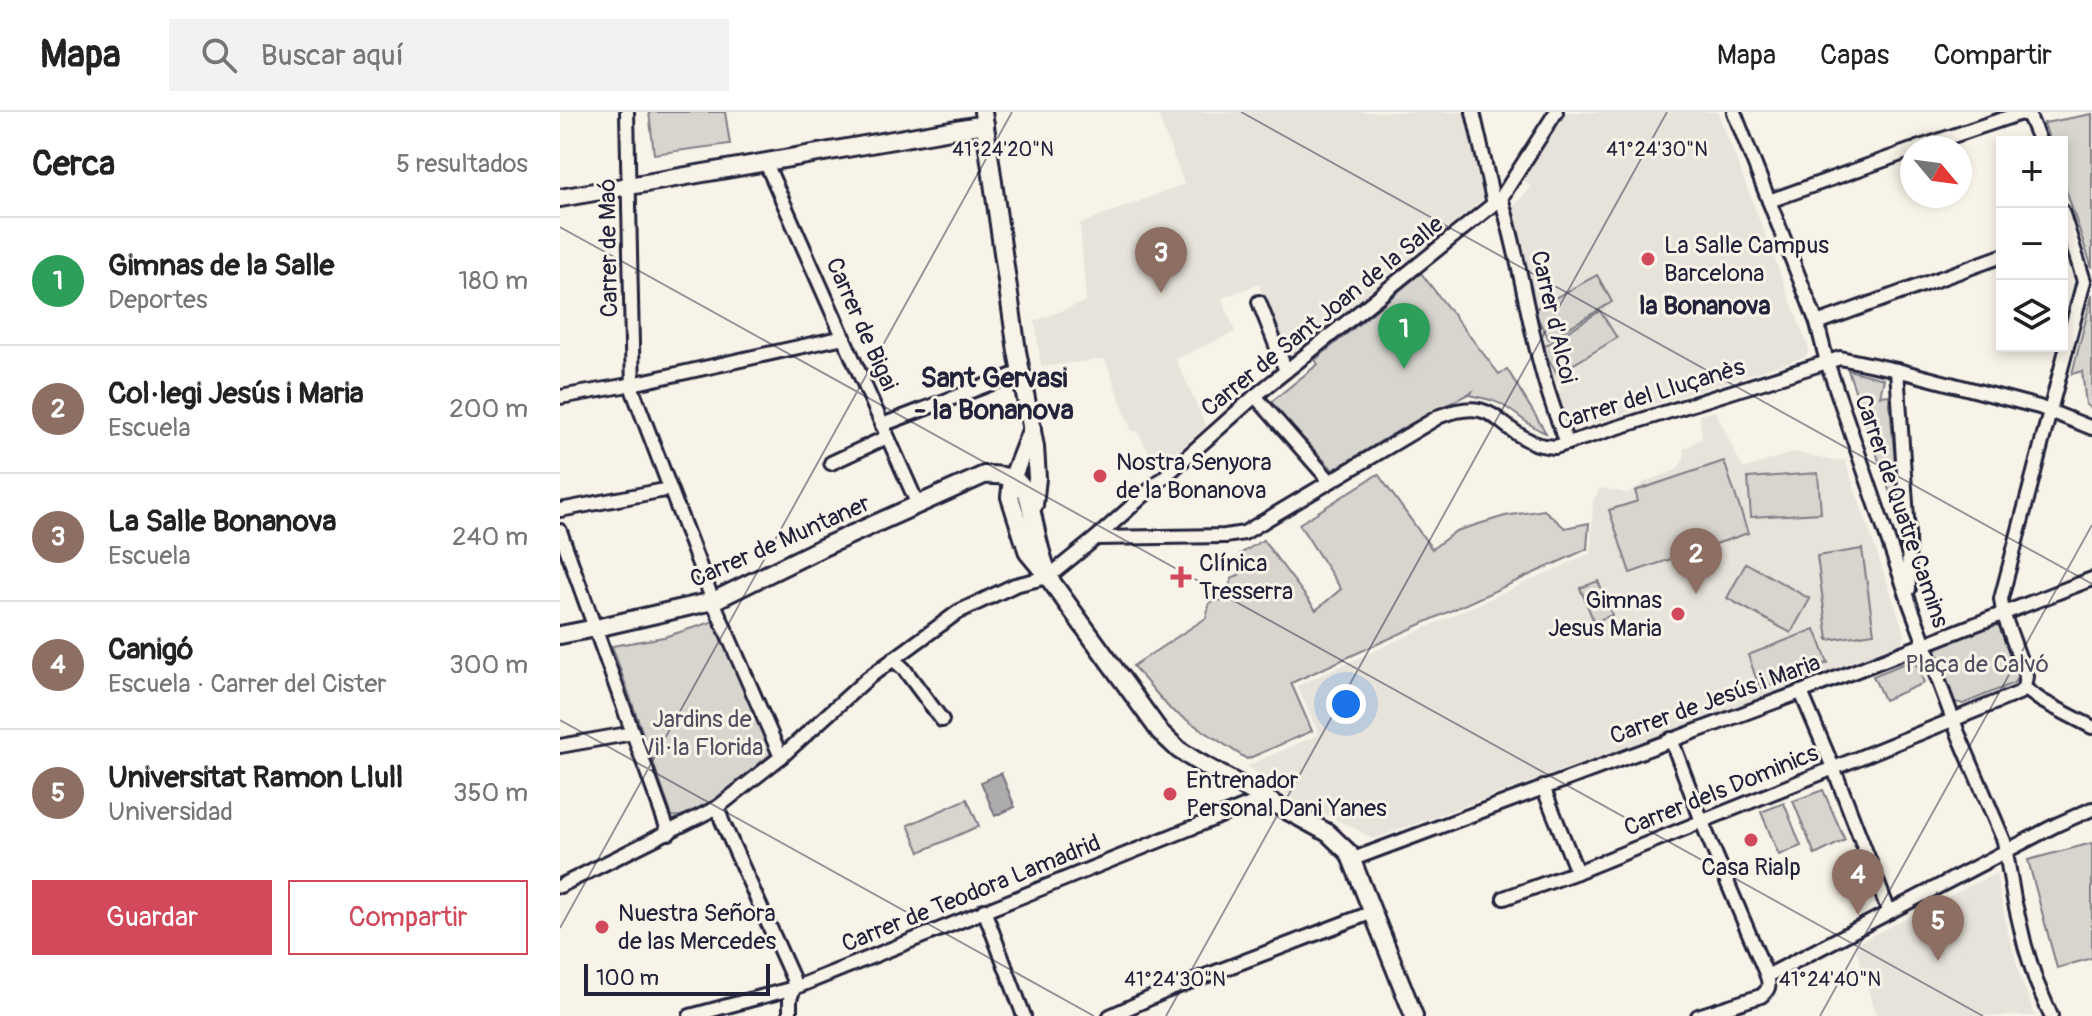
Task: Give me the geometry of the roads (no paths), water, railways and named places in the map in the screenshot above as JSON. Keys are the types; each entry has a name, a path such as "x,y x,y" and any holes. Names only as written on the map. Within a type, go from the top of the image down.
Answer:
{"street":[{"name":"Carrer de Maó","path":"627,112 633,391 713,601 781,757"},
{"name":"Carrer d'Alcoi","path":"1473,112 1498,201 1511,229 1536,352 1568,443"},
{"name":"Carrer de Sant Joan de la Salle","path":"1048,577 1255,396 1498,201 1556,112"},
{"name":"Carrer de Quatre Camins","path":"1734,112 1817,323 1827,362 1910,604 1953,719 2004,841 2025,946 2051,1016"},
{"path":"1952,136 2014,114 2025,114 2034,124 2038,136"},
{"path":"560,198 984,118 1035,447 1035,526"},
{"path":"1769,201 1900,154"},
{"name":"Carrer de Bigai","path":"765,161 918,505"},
{"path":"1953,719 2019,693 2024,688 2026,676 2003,613 2001,599 2084,281 2068,230"},
{"path":"1817,323 1996,258"},
{"path":"1259,302 1286,371"},
{"path":"560,397 844,337"},
{"name":"Carrer del Lluçanès","path":"1096,538 1244,533 1440,416 1456,411 1473,409 1490,413 1538,445 1555,447 1840,358 2051,411 2092,428"},
{"path":"1897,370 1910,604"},
{"path":"831,463 885,431 1021,372"},
{"path":"1255,396 1330,481"},
{"path":"1032,428 1012,479 1011,504 1028,553 1160,732 1179,750 1341,843 1353,859 1414,1016"},
{"name":"Carrer de Muntaner","path":"560,635 713,601 821,548 984,475 1012,479"},
{"path":"1012,479 1021,484 1029,495 1048,577"},
{"path":"560,510 670,489"},
{"path":"560,531 669,833"},
{"path":"560,886 718,807 781,757 868,678 958,612 1015,585 1048,577"},
{"name":"Carrer de Jesús i Maria","path":"1353,859 1801,692 2092,579"},
{"path":"893,659 942,720"},
{"path":"2024,688 2092,727"},
{"path":"1801,692 1889,912"},
{"name":"Carrer dels Dominics","path":"1504,898 1577,872 1953,719"},
{"path":"560,746 633,733"},
{"path":"1671,739 1770,984 1761,996 1698,1016"},
{"path":"1543,787 1577,872"},
{"name":"Carrer de Teodora Lamadrid","path":"690,1016 794,988 1263,799"},
{"path":"718,807 793,979 790,1016"},
{"path":"1767,976 2092,809"},
{"path":"984,910 1024,1016"},
{"path":"1110,1016 1373,912"}],"place":[{"name":"La Salle Campus Barcelona","path":"1648,259"},
{"name":"La Salle Bonanova","path":"1161,293"},
{"name":"Gimnas de la Salle","path":"1404,369"},
{"name":"Nostra Senyora de la Bonanova","path":"1100,476"},
{"name":"Clínica Tresserra","path":"1181,577"},
{"name":"Col·legi Jesús i Maria","path":"1696,594"},
{"name":"Gimnas Jesus Maria","path":"1678,614"},
{"name":"Entrenador Personal Dani Yanes","path":"1170,794"},
{"name":"Casa Rialp","path":"1751,840"},
{"name":"Canigó","path":"1858,915"},
{"name":"Nuestra Señora de las Mercedes","path":"602,927"},
{"name":"Universitat Ramon Llull","path":"1938,961"}],"district":[{"name":"la Bonanova","path":"1705,305"},
{"name":"Sant Gervasi - la Bonanova","path":"994,393"}],"park label":[{"name":"Plaça de Calvó","path":"1977,664"},
{"name":"Jardins de Vil·la Florida","path":"702,733"}]}
